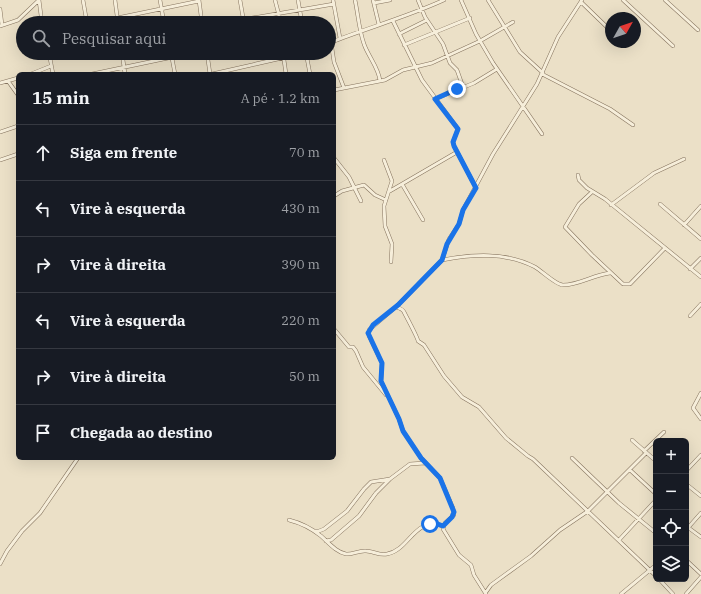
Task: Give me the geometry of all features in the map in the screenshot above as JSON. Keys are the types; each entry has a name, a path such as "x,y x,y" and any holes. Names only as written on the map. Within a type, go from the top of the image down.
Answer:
{"street":[{"path":"39,0 41,16"},
{"path":"22,16 39,0"},
{"path":"83,0 86,16"},
{"path":"115,0 118,16"},
{"path":"160,0 163,16"},
{"path":"240,0 243,16"},
{"path":"275,0 278,14"},
{"path":"298,0 301,16"},
{"path":"360,0 355,0 360,30 367,52 377,69 380,81"},
{"path":"379,25 374,2 390,0"},
{"path":"418,0 427,20 443,44 448,54 450,63 457,70 463,87"},
{"path":"336,40 360,30 393,21 444,0"},
{"path":"461,0 480,41 497,69 542,134"},
{"path":"488,0 520,52 542,74 610,109 633,125"},
{"path":"623,0 673,46"},
{"path":"665,0 698,30"},
{"path":"123,16 199,1 201,16"},
{"path":"443,526 452,517 454,512 440,478 425,463 416,447 406,437 381,381 382,363 368,333 373,325 396,306 442,260 447,244 459,224 463,210 493,154 542,74 558,37 581,1 605,25"},
{"path":"268,16 334,2 340,38"},
{"path":"0,9 1,26 16,21"},
{"path":"404,46 470,18"},
{"path":"399,34 427,20"},
{"path":"393,21 422,80 458,129 453,142 476,188"},
{"path":"336,90 380,81 392,77 403,70 432,63 448,54 480,41 513,22"},
{"path":"50,60 53,72"},
{"path":"123,60 125,72"},
{"path":"101,72 124,68 153,60"},
{"path":"172,60 175,72"},
{"path":"208,60 211,72"},
{"path":"220,72 274,60"},
{"path":"283,60 286,72"},
{"path":"307,60 310,72"},
{"path":"334,60 344,88"},
{"path":"36,72 52,66"},
{"path":"435,99 474,83 497,69"},
{"path":"0,83 16,79"},
{"path":"8,81 16,92"},
{"path":"0,132 16,127"},
{"path":"390,192 457,152"},
{"path":"0,160 16,155"},
{"path":"612,205 648,176 684,159"},
{"path":"384,160 392,181 390,192 386,200 384,220 392,244 391,262"},
{"path":"336,161 349,177 361,201"},
{"path":"578,175 582,184 612,205 664,249 701,277"},
{"path":"402,184 423,220"},
{"path":"336,195 342,191 366,186 375,195 386,200"},
{"path":"592,192 579,204 566,226 610,273 627,285 637,277 664,249"},
{"path":"660,204 701,239"},
{"path":"684,225 701,206"},
{"path":"442,260 498,255 522,260 537,268 558,284 563,285 576,284 586,278 610,273"},
{"path":"690,269 701,258"},
{"path":"690,316 701,304"},
{"path":"396,306 404,311 408,323 418,337 418,341 424,345 444,376 462,397 480,407 506,438 528,456 533,458 651,571"},
{"path":"336,332 344,343 349,347 353,347 362,367 387,396"},
{"path":"701,393 693,408 701,419"},
{"path":"486,593 490,584 531,556 560,530 588,511 630,470 664,432"},
{"path":"632,440 653,459"},
{"path":"689,468 700,457"},
{"path":"572,458 622,506 653,530"},
{"path":"0,564 7,551 22,531 40,513 77,460"},
{"path":"326,541 331,540 359,516 376,493 390,479 410,464 425,463"},
{"path":"630,470 653,491"},
{"path":"314,531 320,531 347,511 371,482 390,479"},
{"path":"689,486 701,496"},
{"path":"619,540 653,503"},
{"path":"689,526 701,513"},
{"path":"289,520 305,525 340,552 348,555 360,550 387,555 398,550 412,533 435,523 443,526 459,555 471,565 474,575 486,593"},
{"path":"689,529 701,537"},
{"path":"689,563 701,574"},
{"path":"622,594 653,569"},
{"path":"686,594 701,577"},
{"path":"662,582 673,594"}],"route":[{"path":"430,524 435,523 443,526 454,515 454,512 440,478 421,458 416,447 406,437 403,431 381,381 382,363 368,333 373,325 398,305 442,260 447,244 459,224 463,210 476,188 472,177 454,146 453,142 458,129 435,99 457,89"}]}
